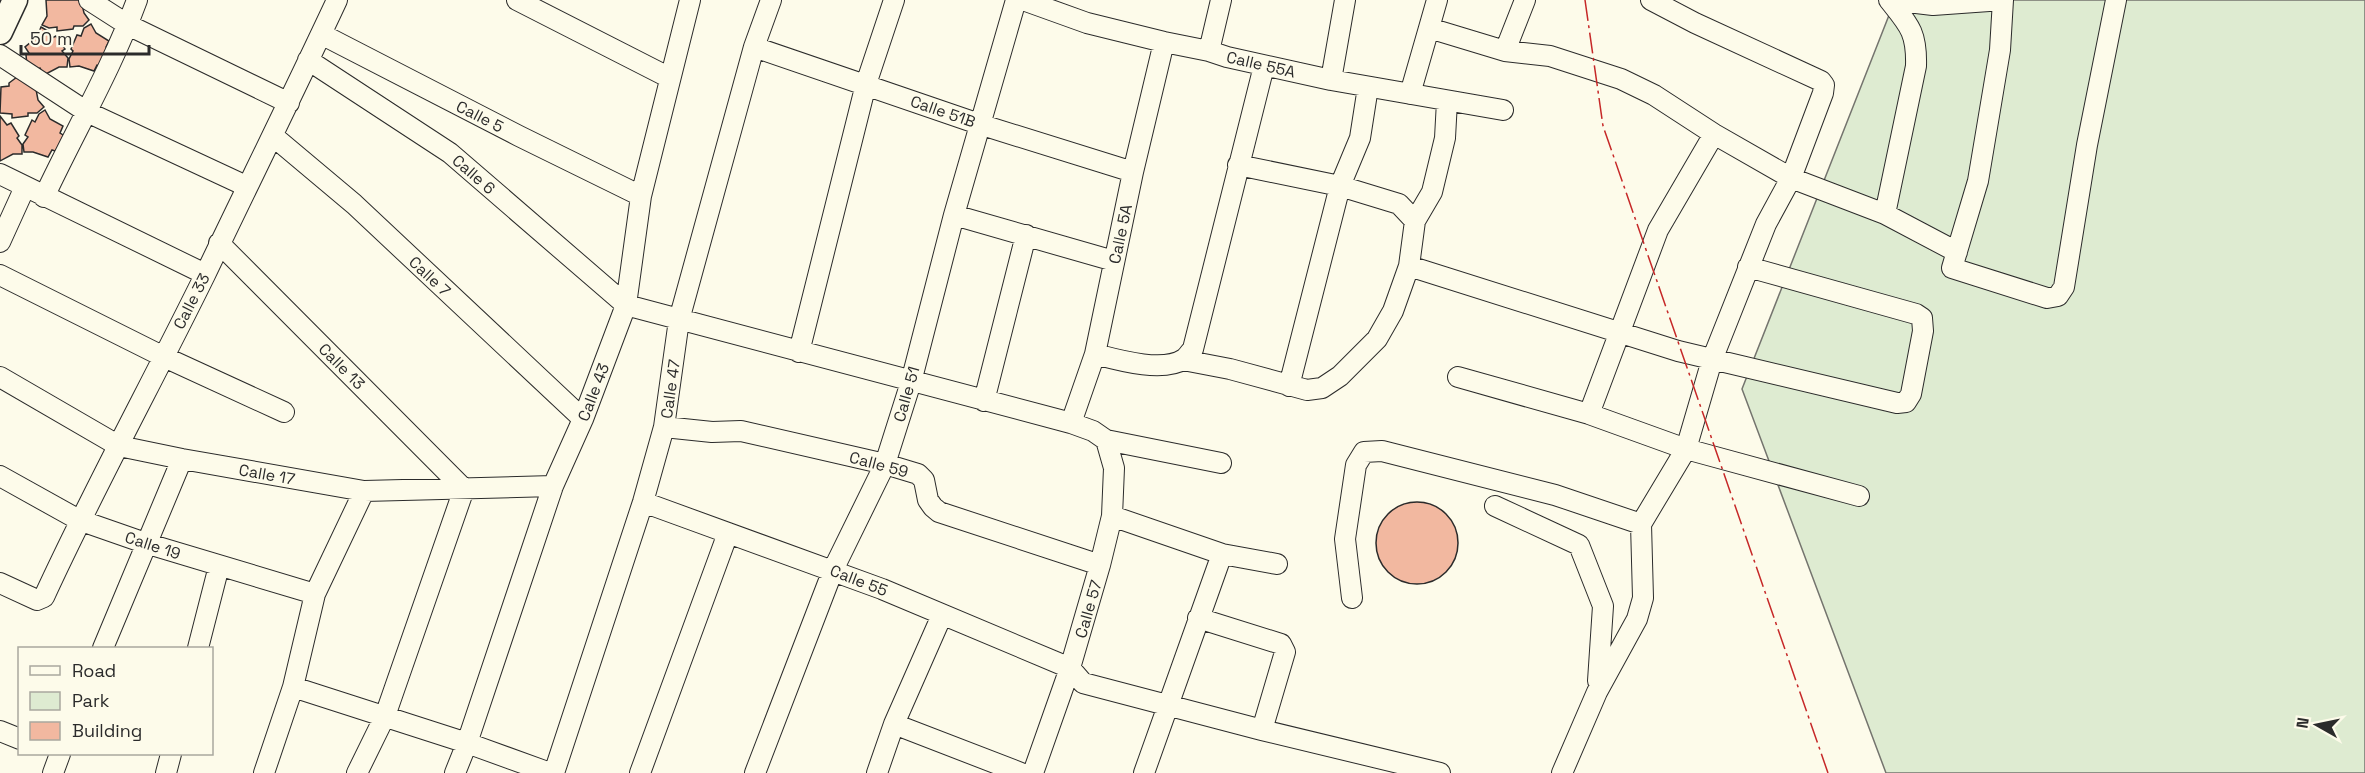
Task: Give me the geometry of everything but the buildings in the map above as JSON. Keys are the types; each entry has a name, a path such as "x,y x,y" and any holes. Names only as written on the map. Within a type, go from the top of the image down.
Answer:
{"main road":[{"path":"0,32 15,0"}],"street":[{"path":"89,0 128,25 289,103"},
{"path":"44,197 87,112 128,25 137,0"},
{"name":"Calle 33","path":"0,583 41,600 79,520 119,446 205,274 337,0"},
{"path":"517,0 670,78"},
{"name":"Calle 43","path":"455,773 553,486 583,419 626,305 641,196 690,0"},
{"name":"Calle 47","path":"552,773 643,502 664,427 679,320 754,47 771,0"},
{"path":"799,352 866,84 894,0"},
{"name":"Calle 51","path":"755,773 833,570 885,464 911,382 979,124 1016,0"},
{"name":"Calle 55A","path":"1023,0 1087,23 1264,66 1368,87 1503,110"},
{"path":"1209,51 1221,0"},
{"path":"1331,80 1345,0"},
{"path":"1410,94 1437,0"},
{"path":"1505,51 1525,0"},
{"path":"1562,773 1597,692 1637,620 1643,598 1641,524 1686,449 1712,360 1766,224 1791,178 1824,85 1821,81 1695,23 1651,0"},
{"path":"1885,213 1916,66 1917,43 1910,27 1890,0"},
{"path":"1890,0 1933,5 2003,0 2000,50 1978,181 1952,268 2047,298 2058,296 2064,288 2086,145 2116,0"},
{"path":"1429,28 1505,51 1550,56 1621,79 1654,95 1714,134 1791,178 1885,213 1957,252"},
{"name":"Calle 5","path":"321,34 641,196"},
{"name":"Calle 5A","path":"1071,423 1095,354 1133,172 1164,42"},
{"name":"Calle 51B","path":"754,47 979,124 1133,172"},
{"path":"0,55 87,112 246,186"},
{"name":"Calle 6","path":"308,60 450,153 626,305"},
{"path":"1183,360 1193,349 1264,66"},
{"path":"1289,386 1340,186 1360,138 1368,87"},
{"path":"1095,354 1141,364 1168,365 1183,360 1230,369 1306,390 1322,388 1340,376 1377,339 1393,311 1409,266 1415,221 1432,192 1445,138 1447,101"},
{"path":"1589,414 1658,230 1714,134"},
{"name":"Calle 7","path":"273,136 354,204 583,419"},
{"path":"1238,165 1340,186 1399,204 1415,221"},
{"path":"0,174 205,274"},
{"path":"0,242 25,188"},
{"path":"954,215 1114,261"},
{"path":"984,401 1026,235"},
{"name":"Calle 13","path":"219,243 464,489"},
{"path":"1409,266 1678,351 1897,403 1906,402 1911,394 1923,331 1922,318 1916,314 1748,267"},
{"path":"0,275 162,356 284,412"},
{"path":"626,305 1071,423 1093,431 1106,440 1221,463"},
{"name":"Calle 17","path":"0,377 119,446 182,459 364,491 553,486"},
{"path":"1458,377 1589,414 1686,449 1859,496"},
{"name":"Calle 59","path":"664,427 712,432 741,430 918,474 924,480 928,500 939,512 1100,565"},
{"name":"Calle 57","path":"1033,773 1070,668 1112,516 1114,468 1106,440"},
{"path":"1352,598 1345,539 1356,465 1364,452 1382,451 1544,492 1641,524"},
{"path":"102,647 182,459"},
{"name":"Calle 19","path":"0,476 79,520 145,543 315,594"},
{"path":"357,773 385,716 464,489"},
{"path":"264,773 293,687 315,594 364,491"},
{"name":"Calle 55","path":"643,502 833,570 1070,668 1083,683 1262,730 1440,773"},
{"path":"1495,506 1579,545 1603,606 1597,692"},
{"path":"1112,516 1222,554 1277,564"},
{"path":"640,773 728,533"},
{"path":"1144,773 1222,554"},
{"path":"198,647 219,566"},
{"path":"877,773 894,724 942,615"},
{"path":"1198,618 1281,644 1284,648 1285,652 1262,730"},
{"path":"293,687 552,773"},
{"path":"894,724 1021,773"},
{"path":"0,731 18,737"},
{"path":"53,773 60,755"},
{"path":"166,773 170,755"}],"green space":[{"path":"1895,0 2365,0 2365,773 1886,773 1742,389"}],"power":[{"path":"1585,0 1603,126 1828,773"}]}
